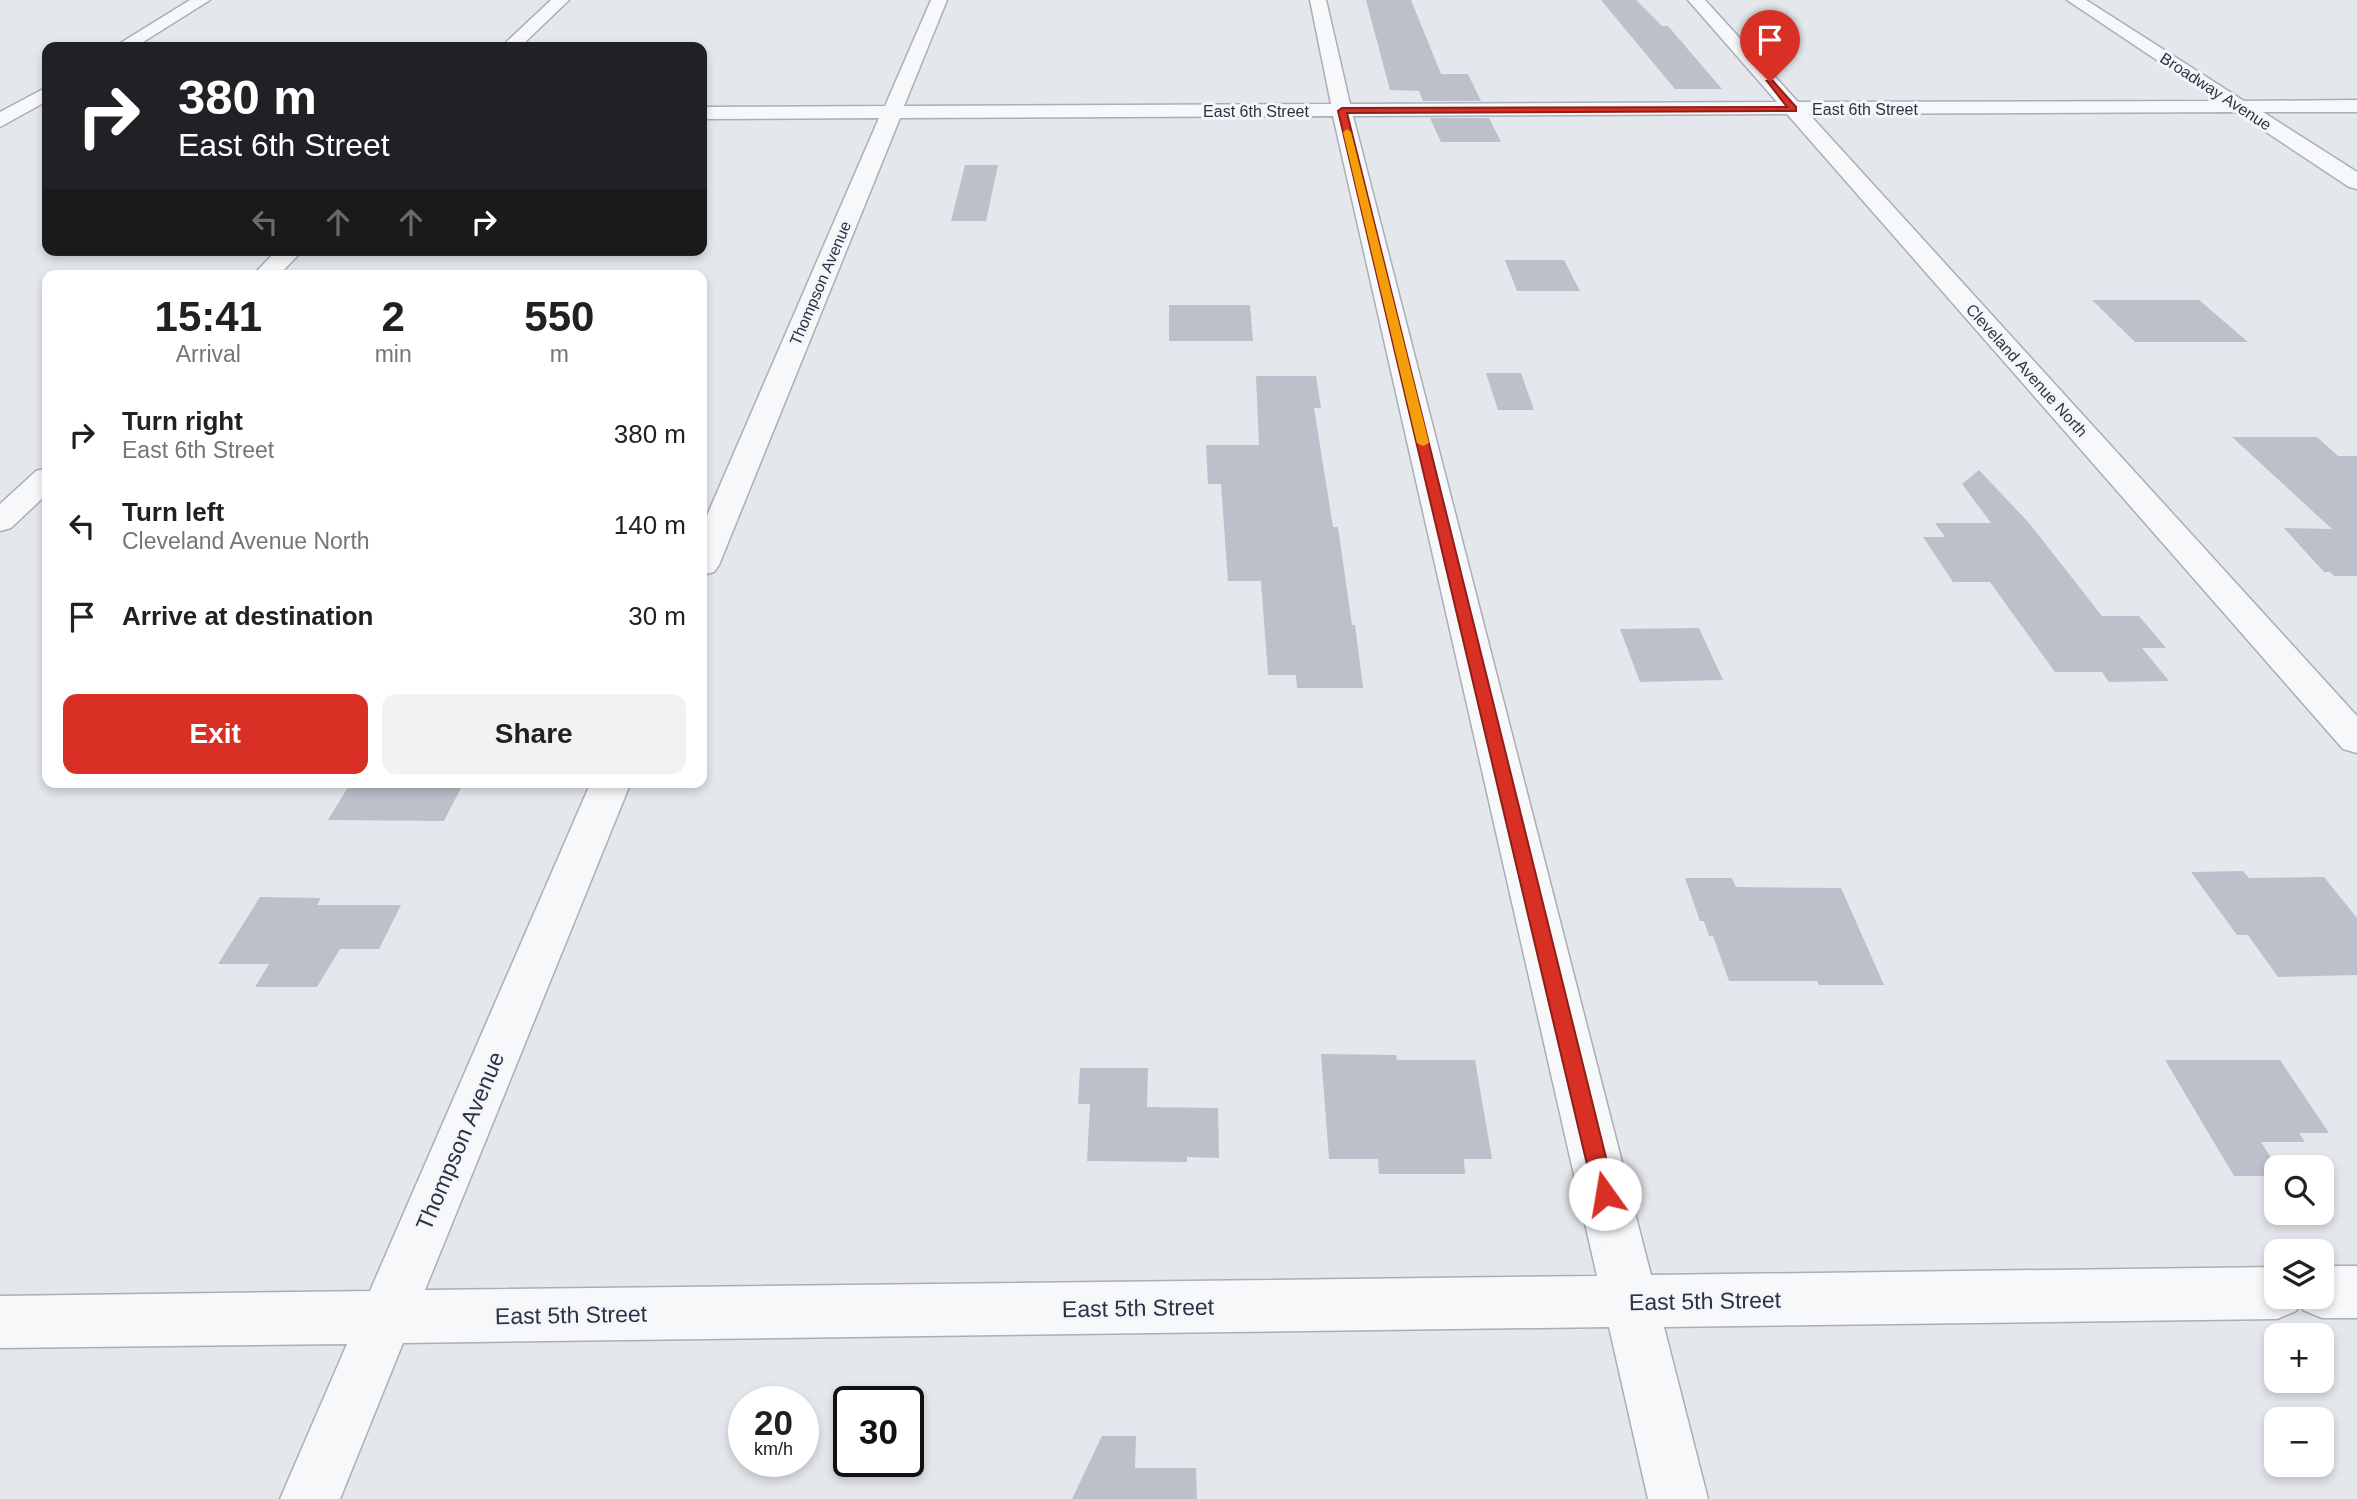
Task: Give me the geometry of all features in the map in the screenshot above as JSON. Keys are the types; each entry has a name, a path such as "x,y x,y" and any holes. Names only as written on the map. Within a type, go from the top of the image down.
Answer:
{"street":[{"path":"131,42 202,0"},
{"path":"515,42 561,0"},
{"name":"Thompson Avenue","path":"707,553 939,0"},
{"path":"1318,0 1342,111 1678,1499"},
{"name":"Cleveland Avenue North","path":"1696,0 2357,740"},
{"name":"Broadway Avenue","path":"2075,0 2357,182"},
{"path":"3,118 42,96"},
{"name":"East 6th Street","path":"707,113 2357,106"},
{"path":"3,118 42,116"},
{"path":"270,270 285,256"},
{"path":"0,521 42,482"},
{"name":"Thompson Avenue","path":"310,1499 608,788"},
{"path":"2334,1292 2357,1292"},
{"name":"East 5th Street","path":"0,1322 2264,1293"}],"building":[{"path":"1366,0 1411,0 1441,74 1468,74 1481,101 1423,101 1419,91 1390,90"},
{"path":"1601,0 1636,0 1662,26 1668,26 1722,89 1675,89"},
{"path":"1430,118 1489,118 1501,142 1441,142"},
{"path":"965,165 998,165 986,221 951,221"},
{"path":"1505,260 1564,260 1580,291 1517,291"},
{"path":"2092,300 2199,300 2248,342 2135,342"},
{"path":"1169,305 1250,305 1253,341 1169,341"},
{"path":"1486,373 1521,373 1534,410 1498,410"},
{"path":"1256,376 1316,376 1321,408 1314,408 1333,527 1338,527 1363,688 1297,688 1296,675 1268,675 1261,581 1228,581 1221,484 1208,484 1206,445 1259,445"},
{"path":"2232,437 2317,437 2338,456 2357,456 2357,576 2334,576 2330,572 2324,572 2284,528 2332,529"},
{"path":"1979,470 2029,523 2102,616 2139,616 2166,648 2142,648 2169,681 2109,682 2102,672 2055,672 1990,582 1953,582 1923,537 1945,537 1935,523 1991,523 1962,484"},
{"path":"1699,628 1723,680 1640,682 1620,629"},
{"path":"347,788 461,788 444,821 328,820"},
{"path":"2243,871 2249,878 2324,877 2357,918 2357,975 2278,977 2248,935 2237,935 2191,872"},
{"path":"1685,878 1732,878 1736,887 1841,888 1884,985 1819,985 1817,981 1729,981 1713,936 1709,936 1704,921 1700,921"},
{"path":"260,897 321,898 317,905 401,905 379,949 340,949 317,987 255,987 269,964 218,964"},
{"path":"1321,1054 1396,1055 1397,1060 1475,1060 1492,1159 1464,1159 1465,1174 1379,1174 1378,1159 1329,1159"},
{"path":"2165,1060 2280,1060 2329,1133 2299,1133 2305,1142 2261,1142 2269,1155 2264,1155 2264,1176 2234,1176"},
{"path":"1080,1068 1148,1068 1147,1107 1218,1108 1219,1158 1187,1157 1187,1162 1087,1161 1090,1104 1078,1104"},
{"path":"1102,1436 1136,1436 1135,1468 1196,1468 1197,1499 1072,1499"}],"slow traffic":[{"path":"1347,132 1423,443"}],"route":[{"path":"1605,1194 1342,111 1794,109 1770,82"}]}
